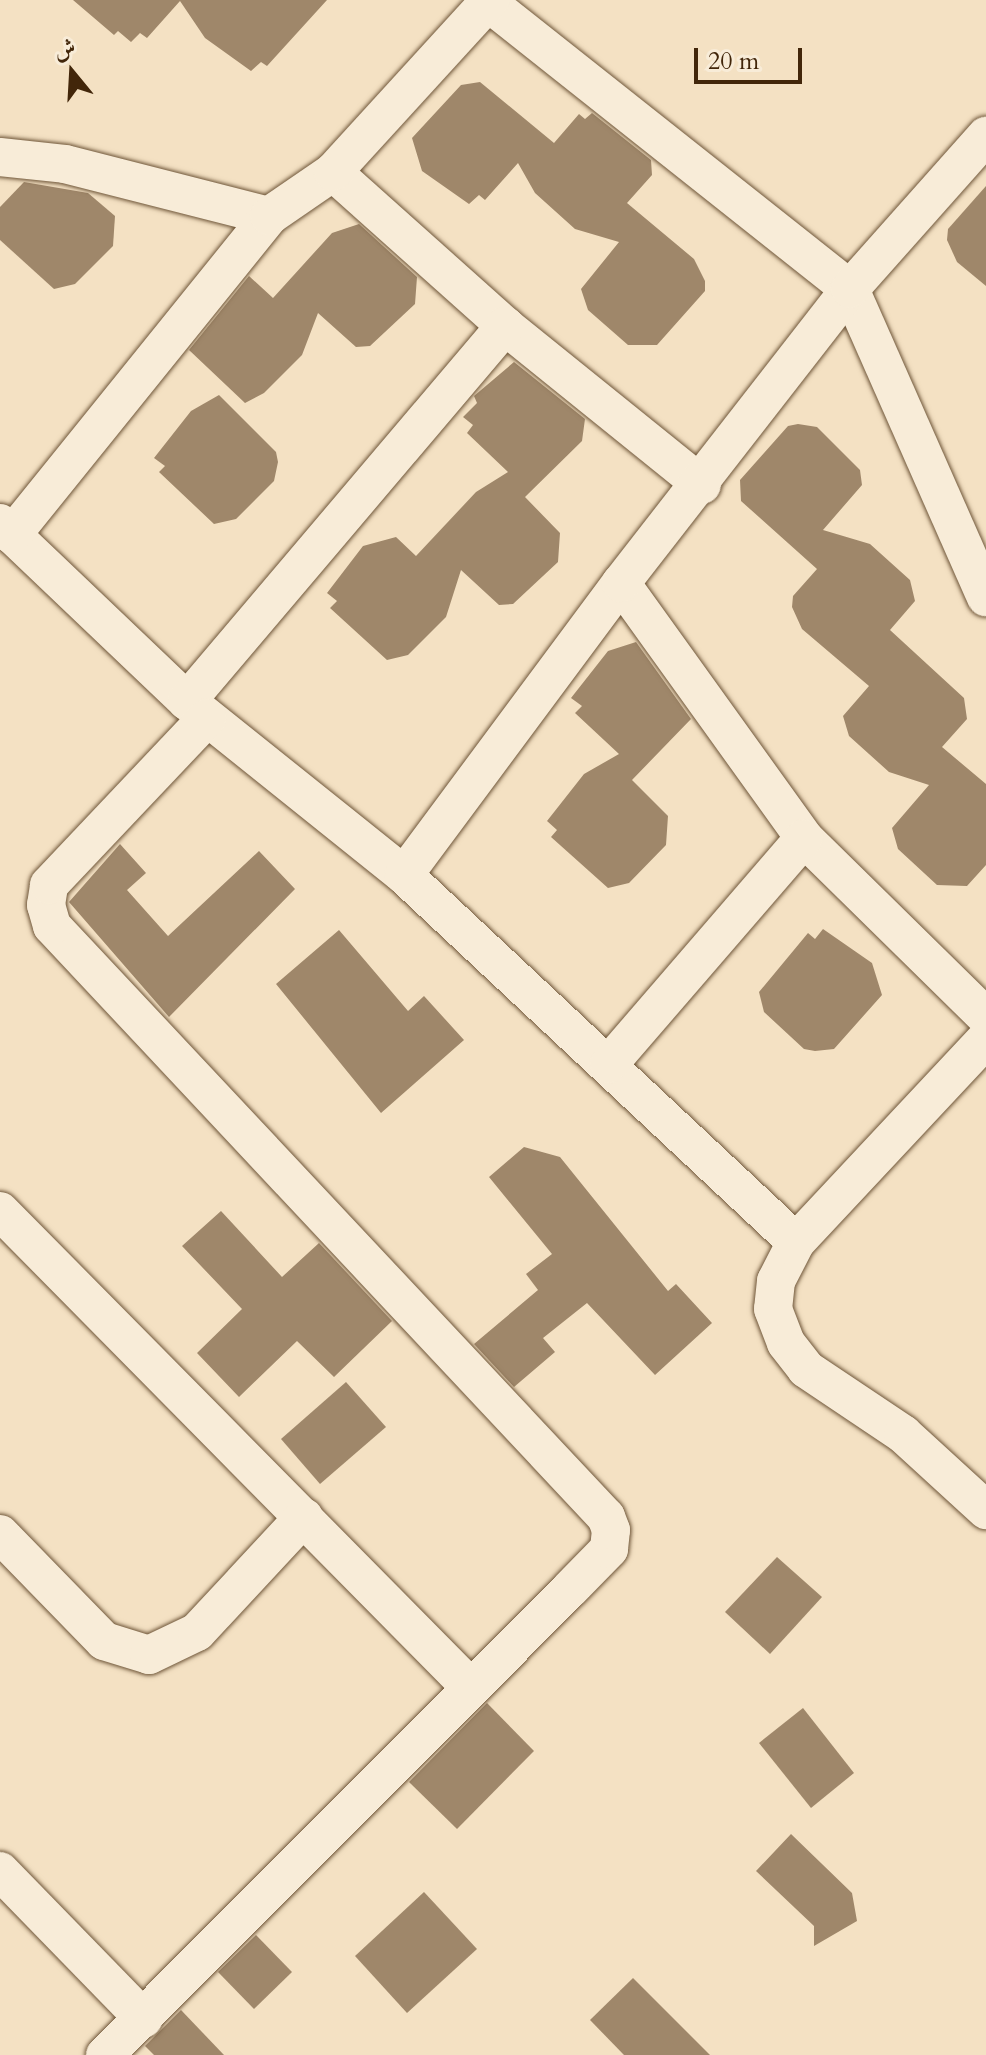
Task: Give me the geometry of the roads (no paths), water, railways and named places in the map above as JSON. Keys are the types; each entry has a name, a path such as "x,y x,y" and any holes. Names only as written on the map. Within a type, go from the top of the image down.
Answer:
{"street":[{"path":"796,1242 404,875 197,710 6,529 269,216 333,172 488,1 850,289 986,597"},
{"path":"404,875 621,583 702,485 850,289 986,136"},
{"path":"0,157 65,164 269,216"},
{"path":"333,172 505,326 702,485"},
{"path":"105,2055 609,1549 606,1517 52,926 46,905 49,885 197,710 505,326"},
{"path":"621,583 804,838 986,1017"},
{"path":"609,1064 804,838"},
{"path":"986,1039 796,1242 776,1281 773,1309 786,1343 806,1369 903,1434 986,1510"},
{"path":"0,1211 471,1688"},
{"path":"0,1534 104,1641 149,1655 197,1632 304,1517"},
{"path":"0,1871 144,2019"}]}
